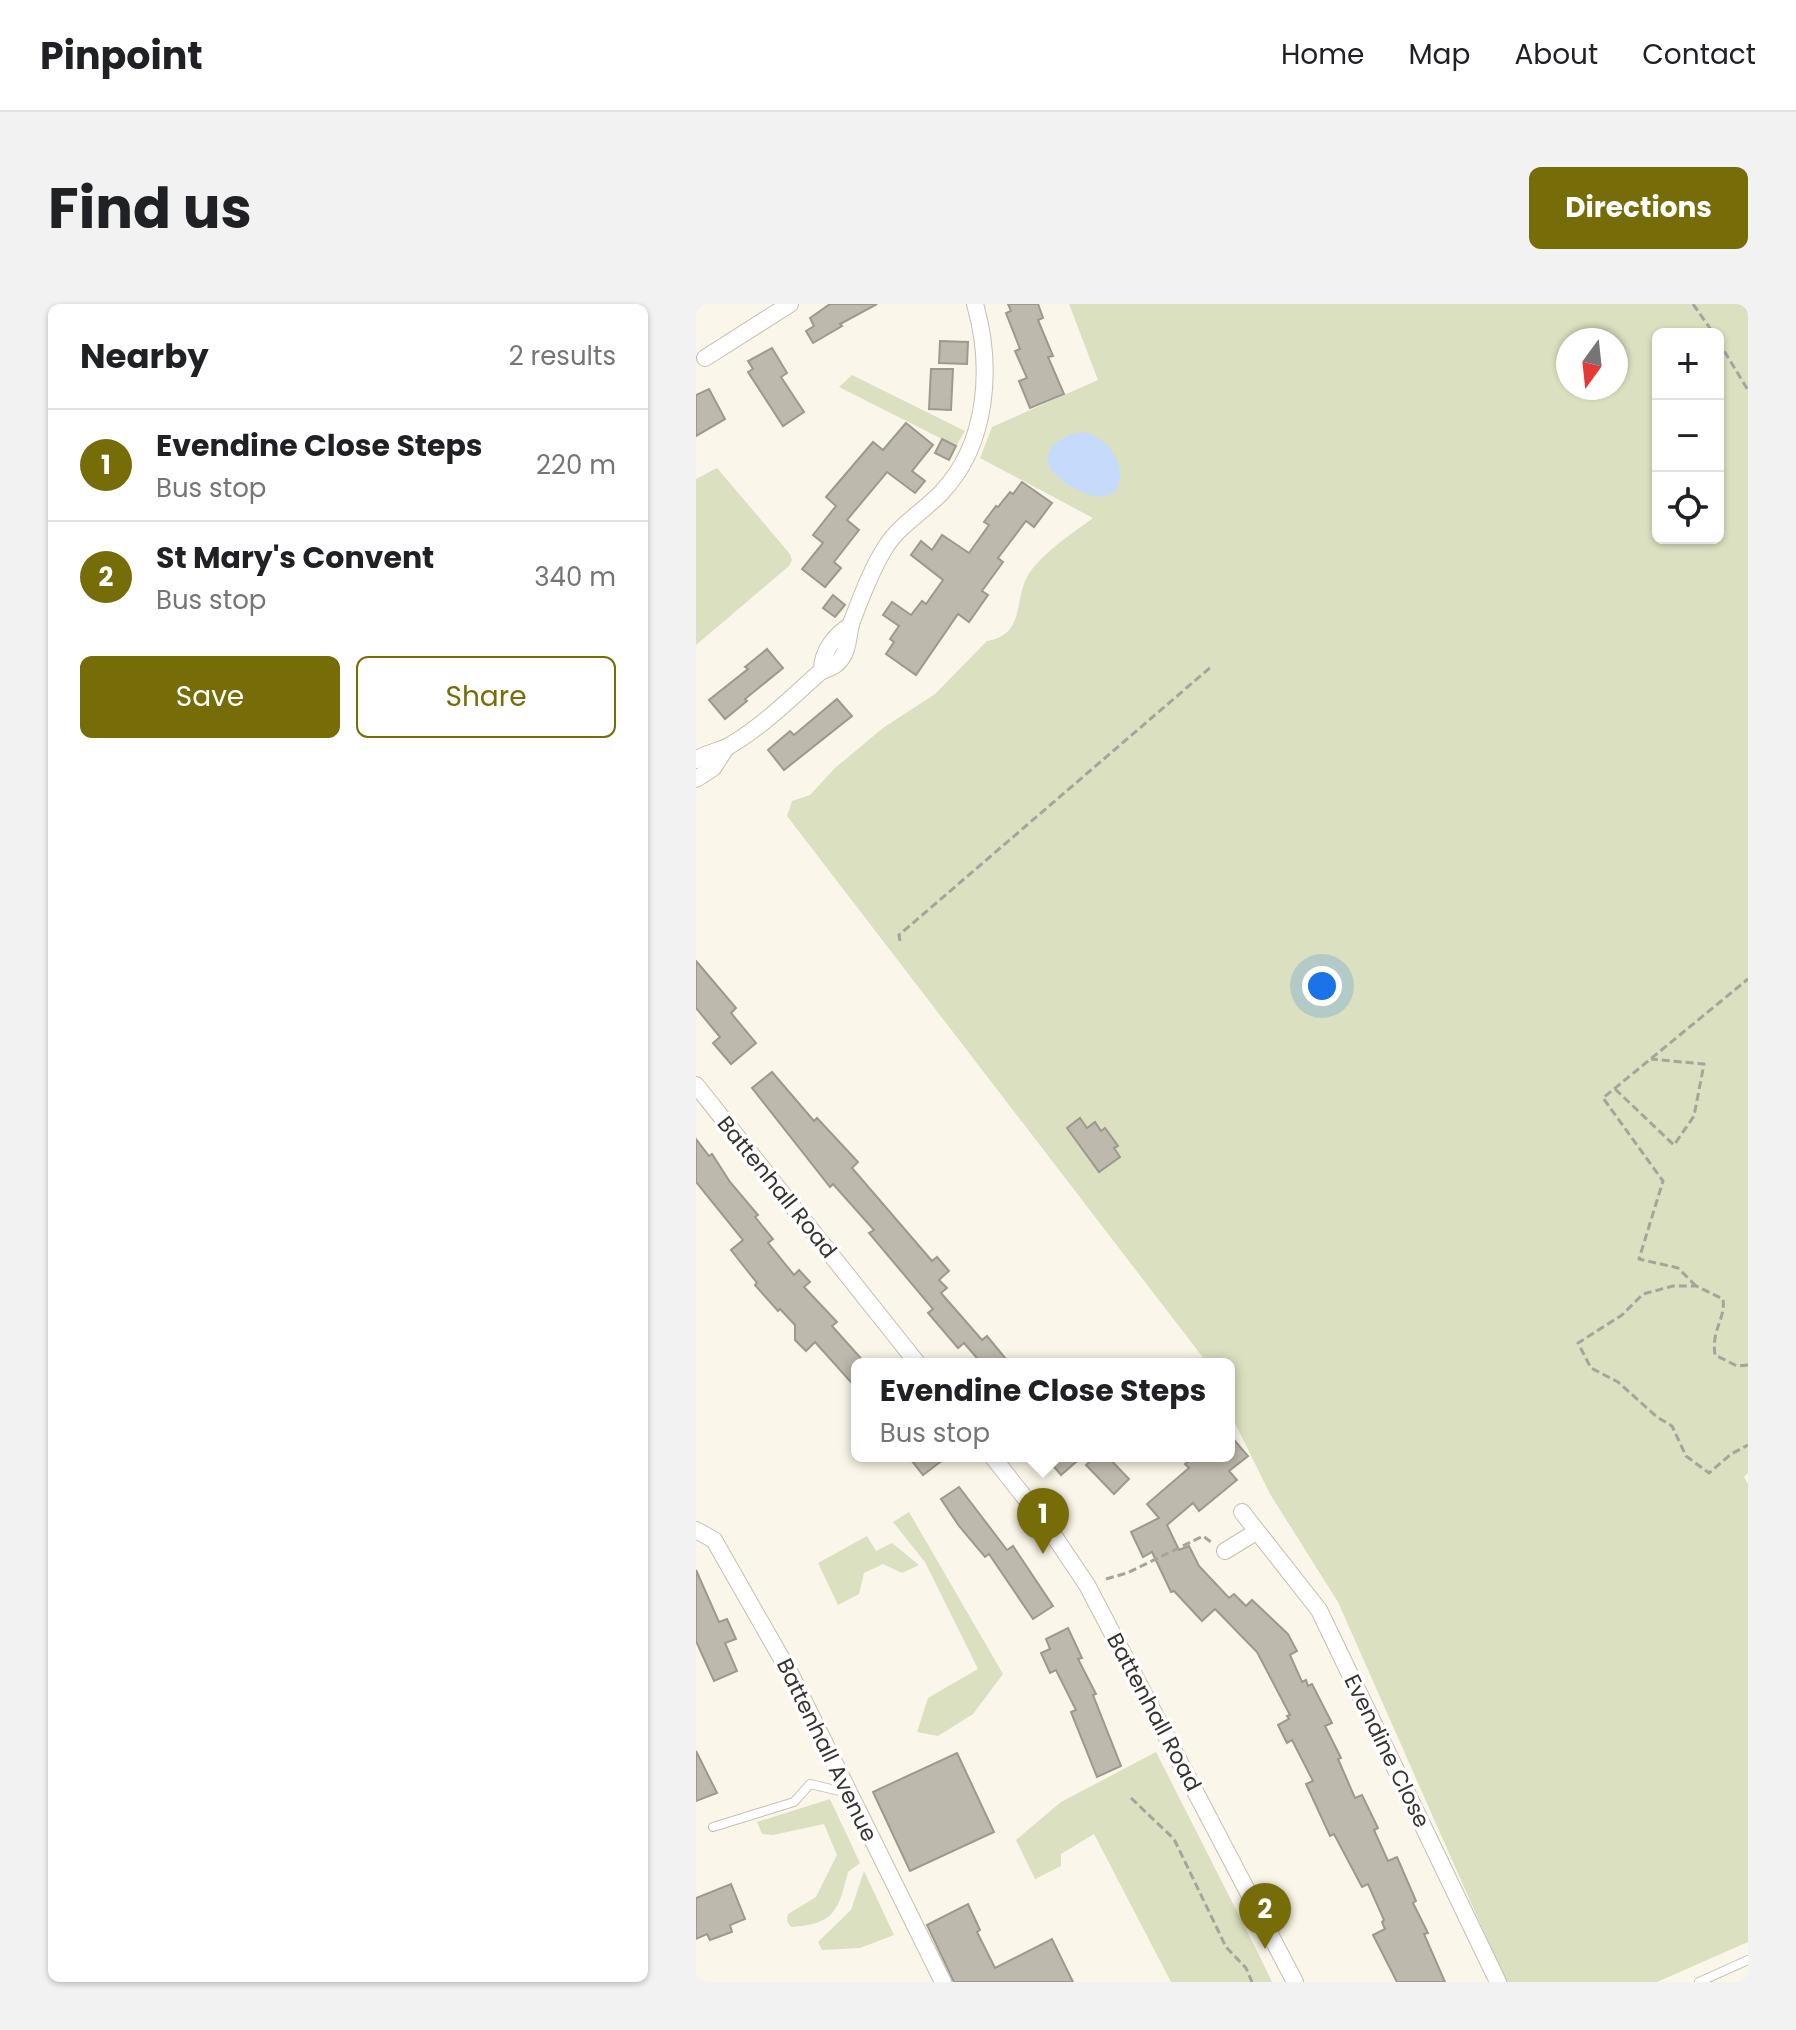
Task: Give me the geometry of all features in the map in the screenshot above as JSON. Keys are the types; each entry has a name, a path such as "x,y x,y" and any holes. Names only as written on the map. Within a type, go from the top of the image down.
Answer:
{"street":[{"path":"696,342 701,361 790,304"},
{"path":"696,760 705,753 726,748 767,720 822,670 822,660 828,648 842,630 851,625 885,548 949,485 981,424 984,358 975,304"},
{"path":"696,779 713,768 726,748"},
{"name":"Battenhall Road","path":"696,1085 913,1358"},
{"name":"Battenhall Road","path":"997,1462 1048,1527 1087,1585 1295,1982"},
{"name":"Evendine Close","path":"1242,1512 1319,1610 1498,1982"},
{"name":"Battenhall Avenue","path":"696,1530 714,1540 791,1675 943,1982"},
{"path":"1225,1551 1256,1532"}],"lane":[{"path":"713,1827 794,1802 810,1784 849,1794"},
{"path":"1699,1982 1748,1960"}],"path":[{"path":"1693,304 1710,328"},
{"path":"1724,351 1748,390"},
{"path":"900,941 899,935 1212,666"},
{"path":"1748,979 1603,1098 1663,1181 1639,1259 1678,1268 1696,1286 1723,1299 1724,1308 1713,1338 1715,1355 1737,1366 1748,1365"},
{"path":"1615,1089 1674,1145 1694,1116 1704,1064 1651,1059"},
{"path":"1696,1286 1673,1286 1643,1294 1622,1315 1578,1343 1591,1368 1618,1382 1657,1417 1672,1426 1686,1456 1709,1473 1731,1454 1748,1445"},
{"path":"1087,1585 1127,1573 1203,1536 1225,1551"},
{"path":"1131,1798 1174,1839 1226,1947 1246,1968 1252,1982"}],"green space":[{"path":"1069,304 1748,304 1748,1473 1744,1477 1748,1484 1748,1942 1657,1982 1506,1982 1338,1602 1270,1494 1235,1423 1235,1358 1203,1358 787,816 792,801 810,795 835,768 883,728 935,694 987,641 1007,632 1013,624 1023,586 1033,568 1057,544 1093,518 980,458 992,427 1098,380"},
{"path":"852,375 965,431 956,446 839,387"},
{"path":"717,468 792,560 789,566 696,645 696,479"},
{"path":"909,1512 1003,1674 973,1714 938,1736 917,1732 928,1698 978,1669 925,1562 893,1522"},
{"path":"867,1536 876,1551 892,1543 919,1565 902,1573 883,1564 864,1573 859,1594 838,1605 818,1563"},
{"path":"1156,1752 1272,1982 1171,1982 1094,1834 1061,1854 1061,1866 1035,1879 1016,1840 1061,1802"},
{"path":"830,1799 860,1863 848,1872 837,1906 826,1919 791,1927 787,1921 788,1914 816,1897 837,1855 824,1824 773,1835 762,1834 757,1822"},
{"path":"864,1871 894,1935 860,1948 822,1950 818,1942 851,1910"}],"water":[{"path":"1083,432 1111,449 1118,462 1118,487 1110,495 1097,496 1078,490 1058,477 1049,464 1048,457 1054,445 1067,436"}],"building":[{"path":"830,304 877,304 813,343 806,331 814,326 810,318"},
{"path":"1008,304 1038,304 1043,318 1038,320 1053,356 1048,357 1064,394 1030,408 1019,381 1027,378 1015,351 1020,349 1006,313 1011,311"},
{"path":"940,341 968,342 967,364 939,363"},
{"path":"772,348 787,373 781,377 804,412 783,426 748,372 753,369 748,361"},
{"path":"931,369 953,369 951,410 929,409"},
{"path":"709,389 725,419 696,436 696,395"},
{"path":"906,423 933,445 912,471 925,481 915,493 887,472 847,520 859,530 834,562 841,568 825,587 802,569 823,543 813,535 836,506 826,497 873,442 883,450"},
{"path":"942,439 956,446 949,460 935,453"},
{"path":"1022,482 1052,503 1034,527 1026,521 998,558 1003,562 982,591 988,595 969,622 958,614 916,675 886,654 894,642 890,639 899,626 883,615 892,602 911,615 922,601 926,604 943,580 911,555 921,541 932,550 942,535 969,553 989,525 984,522"},
{"path":"833,595 845,605 835,617 823,608"},
{"path":"767,649 783,668 725,719 709,700 748,669 745,667"},
{"path":"837,699 852,716 784,770 768,750 790,731 794,735"},
{"path":"696,961 736,1008 731,1013 756,1043 731,1064 713,1043 720,1037 696,1008"},
{"path":"772,1072 814,1121 817,1118 858,1162 852,1168 932,1261 937,1257 949,1271 939,1280 947,1288 941,1293 982,1340 987,1336 1005,1358 977,1358 964,1343 958,1348 928,1313 933,1309 869,1233 874,1230 833,1184 830,1187 752,1088"},
{"path":"1080,1118 1087,1128 1095,1122 1101,1131 1105,1128 1118,1146 1114,1148 1120,1157 1099,1172 1067,1128"},
{"path":"696,1139 709,1156 712,1154 730,1182 758,1215 755,1217 773,1239 768,1243 794,1275 799,1270 810,1282 804,1287 837,1322 832,1326 861,1358 851,1358 851,1382 815,1342 806,1351 795,1340 795,1325 755,1285 757,1283 731,1250 743,1240 696,1182"},
{"path":"1235,1441 1248,1456 1229,1471 1237,1480 1199,1511 1193,1503 1167,1525 1179,1550 1189,1546 1199,1566 1229,1598 1234,1594 1246,1606 1252,1600 1288,1634 1297,1651 1290,1655 1302,1682 1306,1680 1308,1686 1312,1684 1332,1723 1325,1726 1341,1758 1338,1759 1355,1798 1362,1795 1378,1828 1374,1830 1388,1861 1397,1857 1445,1982 1397,1982 1373,1935 1385,1929 1384,1920 1368,1884 1362,1887 1334,1834 1330,1836 1306,1784 1313,1781 1292,1740 1287,1743 1278,1725 1289,1719 1287,1716 1290,1715 1257,1652 1215,1609 1202,1621 1174,1591 1171,1592 1152,1552 1143,1557 1131,1532 1159,1518 1147,1504 1189,1468 1185,1464 1235,1462"},
{"path":"913,1462 940,1462 923,1475"},
{"path":"1050,1462 1076,1462 1061,1475"},
{"path":"1089,1462 1113,1462 1129,1479 1114,1494 1086,1465"},
{"path":"959,1487 1007,1550 1013,1546 1053,1606 1033,1619 989,1554 985,1557 959,1526 941,1499"},
{"path":"696,1570 719,1622 727,1619 736,1639 725,1643 737,1671 714,1681 696,1641"},
{"path":"1068,1628 1082,1658 1078,1659 1096,1694 1093,1695 1121,1766 1097,1777 1071,1712 1076,1710 1056,1670 1050,1673 1041,1653 1050,1649 1046,1639"},
{"path":"696,1751 717,1793 696,1801"},
{"path":"957,1753 994,1832 910,1871 873,1792"},
{"path":"731,1884 745,1919 730,1925 732,1932 710,1940 707,1934 696,1939 696,1898"},
{"path":"968,1904 980,1930 977,1932 995,1968 1052,1939 1073,1982 954,1982 927,1925"}],"place":[{"name":"Evendine Close Steps","path":"1043,1554"},
{"name":"St Mary's Convent","path":"1265,1949"}]}
